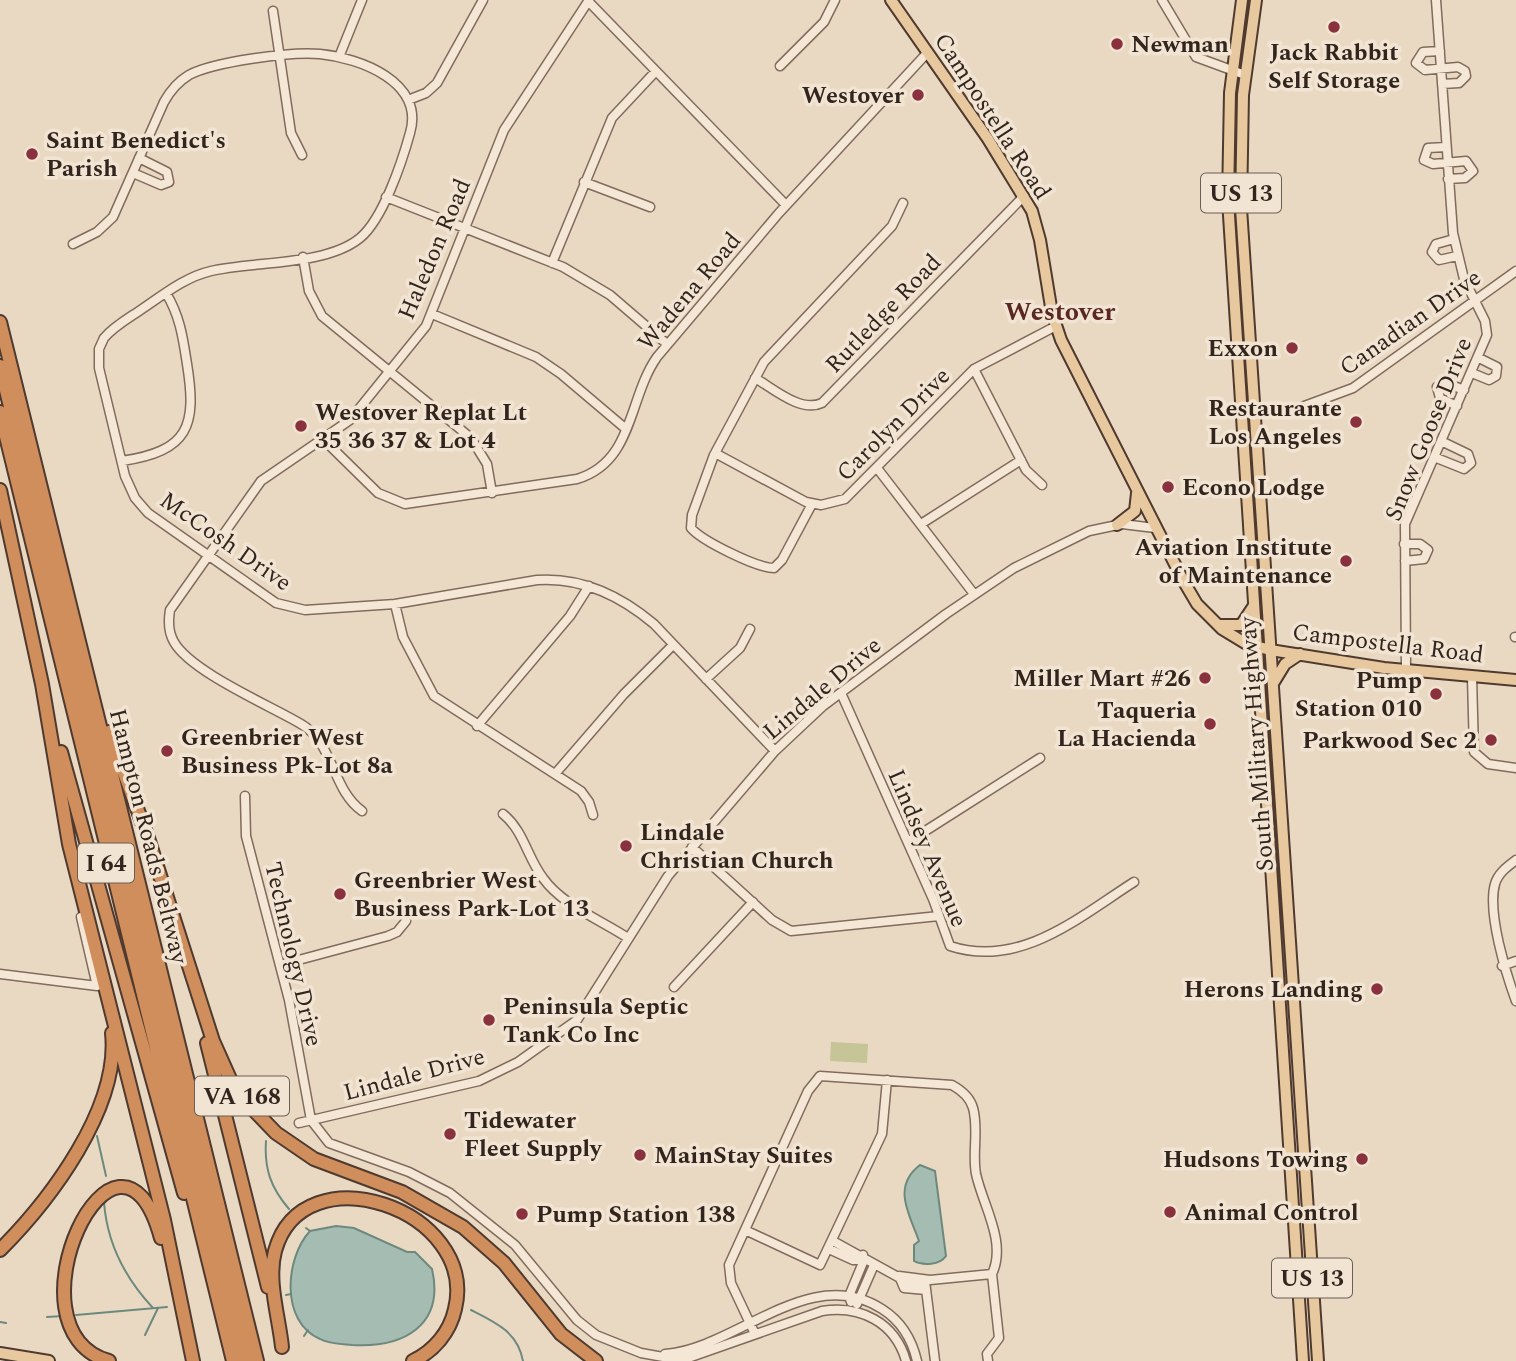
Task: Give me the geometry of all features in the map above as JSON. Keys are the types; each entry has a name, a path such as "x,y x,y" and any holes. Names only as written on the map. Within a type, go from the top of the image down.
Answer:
{"highway":[{"name":"Hampton Roads Beltway","path":"0,321 257,1361"},
{"path":"0,366 245,1361"},
{"path":"0,412 233,1361"},
{"name":"Hampton Roads Beltway","path":"0,429 227,1361"},
{"path":"0,490 43,684 193,1224"},
{"name":"VA 168","path":"87,674 148,838 218,1055 240,1093 265,1122 314,1159 402,1192 457,1222 504,1263 561,1334 596,1361"},
{"path":"0,1250 74,1156 97,1112 113,1042 69,844 43,684"},
{"path":"184,951 285,1361"},
{"path":"101,988 164,1220 193,1361"},
{"path":"91,1188 121,1190 147,1208 158,1227 178,1289"},
{"path":"282,1347 273,1273 278,1244 290,1223 306,1209 325,1200 352,1198 381,1205 420,1222 439,1239 453,1263 457,1295 450,1326 428,1352 412,1361"},
{"path":"64,1347 109,1361"}],"main road":[{"name":"Campostella Road","path":"891,0 1024,196 1040,240 1056,326 1137,493 1197,604 1218,625 1256,647 1406,669 1516,680"},
{"name":"South Military Highway","path":"1242,0 1232,69 1227,171 1303,1361"},
{"name":"South Military Highway","path":"1256,0 1245,75 1240,169 1318,1361"},
{"path":"1117,525 1135,511 1137,493"},
{"path":"1218,625 1241,625 1248,619 1254,604"},
{"path":"1273,685 1284,664 1300,654"},
{"path":"0,1353 49,1361"}],"street":[{"path":"340,57 362,0"},
{"path":"73,244 110,221 167,96 186,77 215,66 279,56 315,54 340,57 388,77 397,83 408,100 426,93 437,83 483,0"},
{"path":"780,65 824,22 835,0"},
{"path":"1161,0 1196,57 1245,75"},
{"name":"Snow Goose Drive","path":"1406,669 1404,544 1408,515 1487,335 1485,321 1474,302 1457,256 1454,239 1436,0"},
{"path":"589,1 786,205"},
{"name":"Haledon Road","path":"362,811 346,795 322,745 312,731 236,690 175,644 169,628 170,610 261,481 353,417 426,326 515,109 589,1"},
{"path":"272,11 291,133 302,155"},
{"path":"1440,51 1423,52 1416,63 1424,70 1462,68 1466,76 1459,83 1442,84"},
{"name":"Wadena Road","path":"323,439 378,493 393,501 417,505 577,479 595,472 613,457 647,373 667,344 786,205 928,52"},
{"path":"552,262 612,118 656,71"},
{"name":"McCosh Drive","path":"408,100 412,115 411,131 377,216 359,239 345,248 211,271 188,279 112,330 99,349 99,368 132,494 143,508 208,556 285,607 305,610 395,604 537,580 557,579 589,586 631,606 673,645 775,751"},
{"path":"1446,147 1428,148 1423,156 1427,163 1466,161 1473,167 1470,176 1448,179"},
{"path":"132,173 161,186 169,182 167,172 139,158"},
{"path":"584,182 650,207"},
{"name":"Rutledge Road","path":"755,378 803,405 822,403 1024,196"},
{"path":"386,197 552,262 594,285 667,344"},
{"path":"715,453 812,504 782,560 774,568 764,567 696,534 691,528 691,519 715,453 773,350 892,226 903,204"},
{"path":"1454,239 1436,244 1432,252 1439,260 1457,256"},
{"path":"303,257 309,291 322,316 476,444 487,464 492,493"},
{"name":"Canadian Drive","path":"1241,413 1299,408 1353,388 1516,271"},
{"path":"122,461 168,447 183,432 192,412 180,320 166,293"},
{"path":"432,314 537,358 561,373 626,429"},
{"name":"Carolyn Drive","path":"812,504 825,505 845,499 974,369 1056,326"},
{"path":"1472,373 1489,380 1496,376 1497,367 1479,358"},
{"path":"974,369 1021,460 1032,477 1042,485"},
{"path":"1457,406 1440,398 1437,387 1446,383 1464,390"},
{"path":"1434,457 1464,469 1471,463 1468,454 1441,441"},
{"path":"921,524 1021,460"},
{"path":"877,468 974,594"},
{"name":"Lindale Drive","path":"299,1123 468,1084 518,1062 577,1020 663,884 692,847 775,751 841,693 974,594 1014,568 1069,540 1117,525 1155,528"},
{"path":"1404,544 1420,544 1428,550 1424,559 1405,561"},
{"path":"477,726 570,616 589,586"},
{"path":"395,604 404,636 427,687 440,701 555,774 586,797 593,815"},
{"path":"706,679 740,648 750,629"},
{"path":"555,774 624,694 673,645"},
{"path":"1472,677 1474,752 1488,764 1516,768"},
{"name":"Lindsey Avenue","path":"841,693 908,842 939,916 947,944 953,947 1019,949 1037,943 1134,882"},
{"path":"908,842 1040,758"},
{"name":"Technology Drive","path":"245,796 246,836 280,965 311,1120"},
{"path":"503,814 517,828 540,875 554,891 628,938"},
{"path":"692,847 791,932 939,916"},
{"path":"1516,859 1500,874 1495,885 1502,966 1516,1001"},
{"path":"0,974 101,988 71,870"},
{"path":"674,987 753,902"},
{"path":"280,965 388,936 397,932 407,921"},
{"path":"1502,966 1516,961"},
{"path":"755,1334 728,1273 812,1082 826,1075 952,1085 962,1091 973,1107 976,1173 994,1232 997,1259 992,1274 999,1338 987,1354 988,1361"},
{"path":"745,1230 820,1265 882,1134 887,1080"},
{"path":"311,1120 329,1143 409,1172 450,1193 515,1245 586,1327 606,1341 651,1355 688,1358 822,1311 853,1310 869,1316 889,1331 906,1361"},
{"path":"832,1243 859,1248 864,1260 849,1297 853,1310"},
{"path":"832,1243 853,1260 864,1260 925,1285"},
{"path":"853,1310 874,1265"},
{"path":"899,1276 904,1288 992,1274"},
{"path":"925,1285 935,1361"},
{"path":"651,1355 682,1352 817,1297 849,1297 878,1307 898,1321 911,1342 917,1361"}],"green space":[{"path":"831,1042 868,1044 867,1063 830,1061"}],"shaded area":[{"path":"920,1165 935,1171 946,1256 931,1264 914,1261 914,1245 919,1241 905,1202 906,1182"},
{"path":"336,1226 354,1228 407,1252 415,1252 432,1269 432,1305 426,1319 416,1330 388,1342 371,1345 331,1343 307,1331 298,1319 293,1304 291,1289 295,1257 310,1231"}],"waterway":[{"path":"97,1136 106,1176"},
{"path":"266,1141 270,1178 289,1209"},
{"path":"104,1202 109,1232 119,1260 134,1285 153,1308"},
{"path":"306,1228 310,1231"},
{"path":"286,1295 291,1294"},
{"path":"76,1315 167,1307"},
{"path":"145,1335 158,1308"},
{"path":"471,1310 511,1335 523,1361"},
{"path":"47,1317 63,1316"},
{"path":"0,1322 6,1323"},
{"path":"304,1336 308,1330"}],"place":[{"name":"Jack Rabbit Self Storage","path":"1334,27"},
{"name":"Newman","path":"1117,44"},
{"name":"Westover","path":"918,95"},
{"name":"Saint Benedict's Parish","path":"32,154"},
{"name":"Exxon","path":"1292,348"},
{"name":"Restaurante Los Angeles","path":"1356,422"},
{"name":"Westover Replat Lt 35 36 37 & Lot 4","path":"301,426"},
{"name":"Econo Lodge","path":"1168,487"},
{"name":"Aviation Institute of Maintenance","path":"1346,561"},
{"name":"Miller Mart #26","path":"1205,678"},
{"name":"Pump Station 010","path":"1436,694"},
{"name":"Taqueria La Hacienda","path":"1210,724"},
{"name":"Parkwood Sec 2","path":"1491,740"},
{"name":"Greenbrier West Business Pk-Lot 8a","path":"167,751"},
{"name":"Lindale Christian Church","path":"626,846"},
{"name":"Greenbrier West Business Park-Lot 13","path":"340,894"},
{"name":"Herons Landing","path":"1377,989"},
{"name":"Peninsula Septic Tank Co Inc","path":"489,1020"},
{"name":"Tidewater Fleet Supply","path":"450,1134"},
{"name":"MainStay Suites","path":"640,1155"},
{"name":"Hudsons Towing","path":"1362,1159"},
{"name":"Animal Control","path":"1170,1212"},
{"name":"Pump Station 138","path":"522,1214"}],"district":[{"name":"Westover","path":"1060,311"}]}
